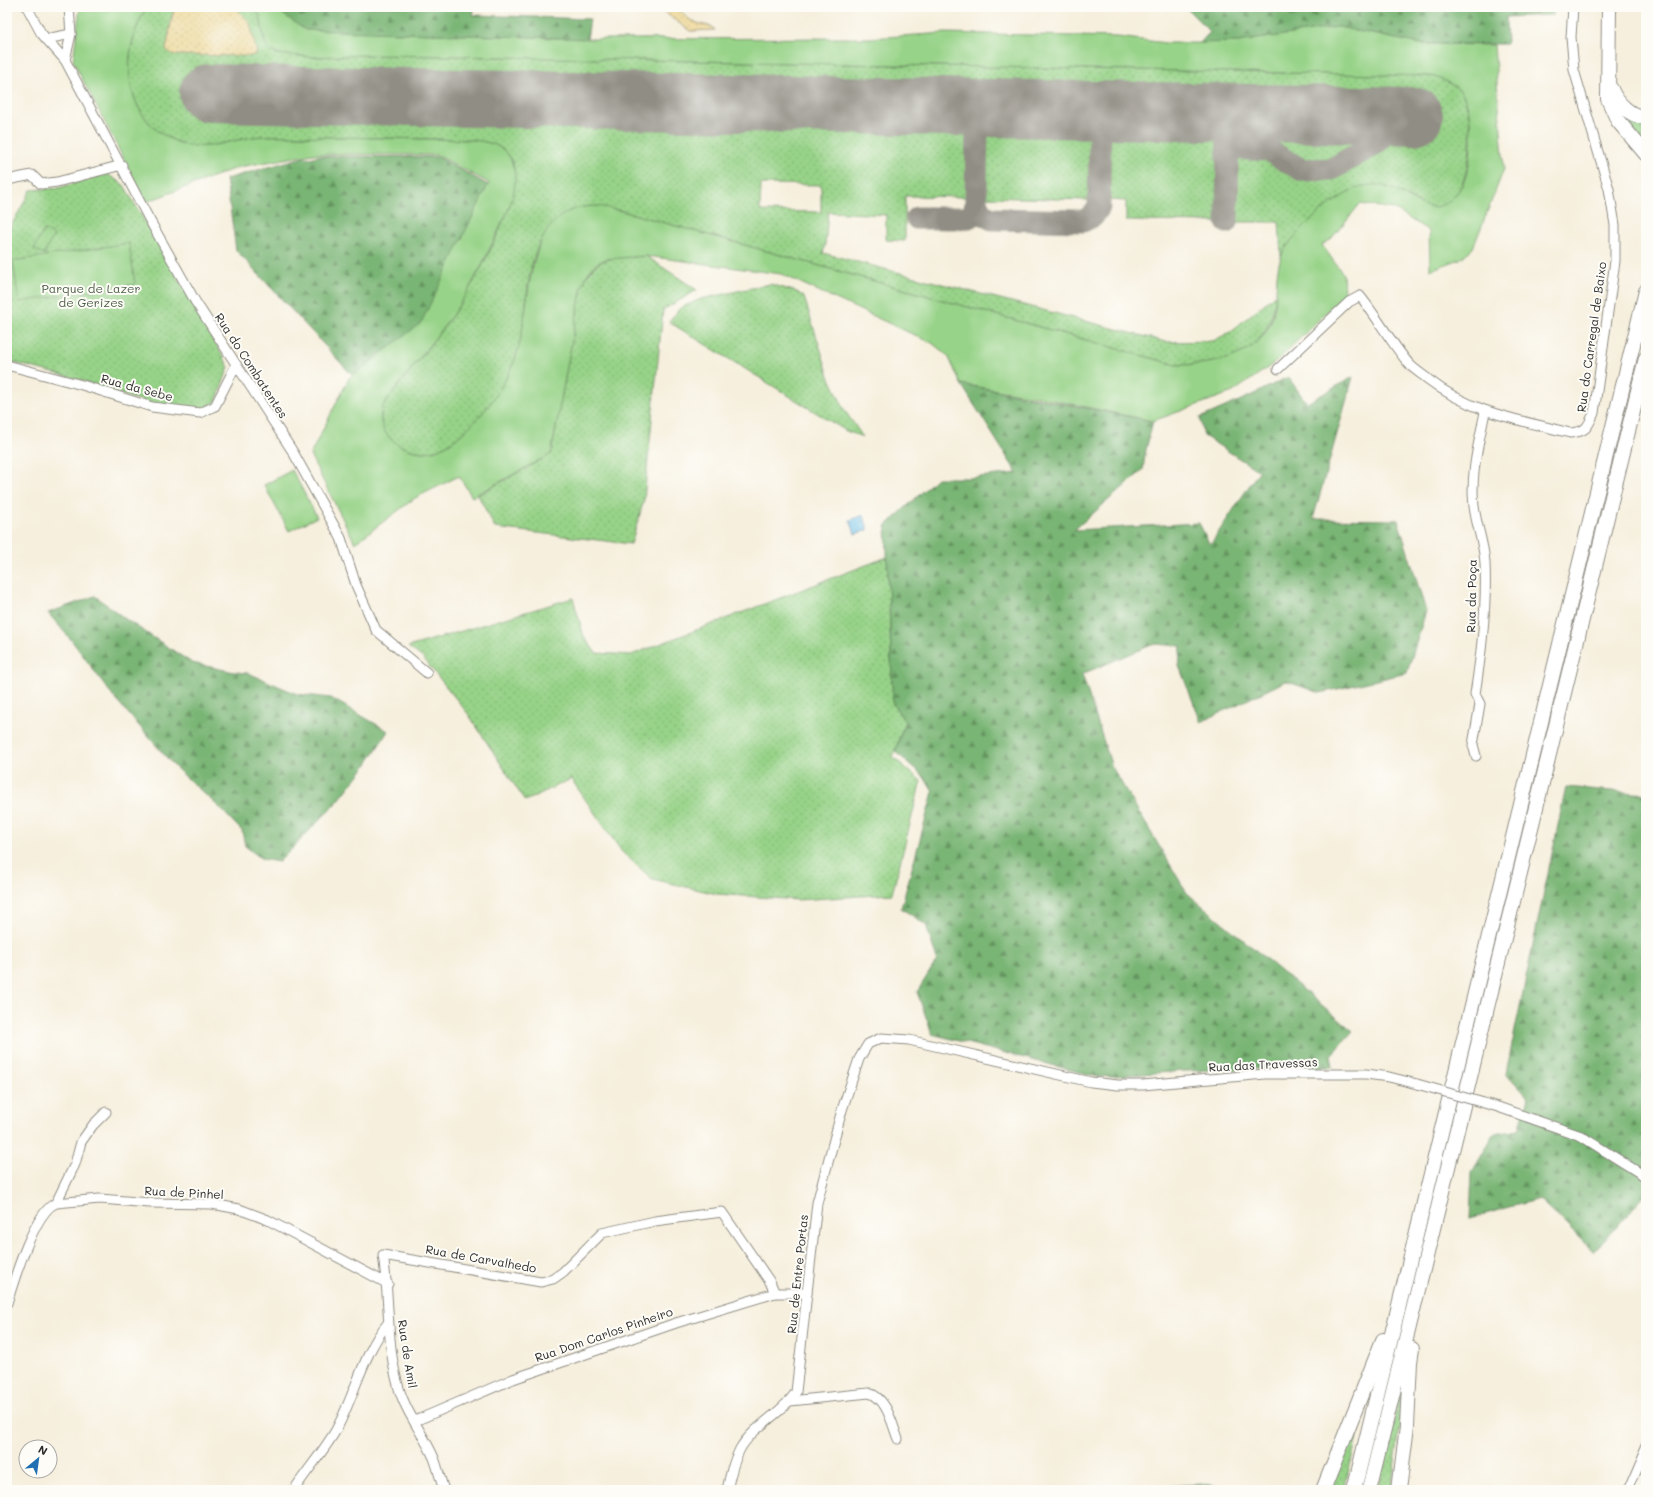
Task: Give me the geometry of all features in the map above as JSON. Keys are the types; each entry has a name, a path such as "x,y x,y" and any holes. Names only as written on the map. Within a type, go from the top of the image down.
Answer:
{"highway":[{"path":"1609,7 1608,99 1618,121 1646,154"},
{"path":"1608,78 1614,96 1626,110 1642,117 1646,117"},
{"path":"1354,1490 1426,1201 1646,291"},
{"path":"1369,1490 1646,358"},
{"path":"1399,1490 1407,1426 1410,1362 1418,1320 1445,1207 1445,1182"},
{"path":"1323,1490 1380,1349 1415,1219 1426,1201"}],"street":[{"name":"Rua do Combatentes","path":"27,7 41,33 65,60 122,165 149,219 195,301 293,452 341,538 356,586 376,630 427,673"},
{"path":"65,60 71,34 69,7"},
{"name":"Rua do Carregal de Baixo","path":"1278,370 1349,302 1360,296 1371,309 1387,336 1411,366 1446,393 1485,412 1570,433 1580,432 1588,426 1594,413 1616,261 1615,225 1609,189 1574,70 1571,37 1573,7"},
{"path":"46,39 71,34"},
{"path":"7,180 32,175 41,184 57,182 122,165"},
{"name":"Rua da Sebe","path":"7,365 75,383 152,407 200,413 215,406 236,365"},
{"name":"Rua da Poça","path":"1476,756 1473,745 1480,704 1475,694 1484,624 1485,565 1474,504 1474,483 1477,455 1485,412"},
{"name":"Rua das Travessas","path":"868,1044 881,1038 909,1040 1091,1082 1118,1085 1265,1074 1366,1074 1389,1077 1498,1107 1581,1136 1646,1177"},
{"name":"Rua de Entre Portas","path":"728,1490 732,1470 741,1448 755,1432 790,1401 796,1392 799,1376 817,1203 842,1110 859,1059 868,1044"},
{"path":"7,1303 19,1264 42,1214 51,1205 56,1203 75,1164 81,1142 93,1125 106,1112"},
{"name":"Rua de Pinhel","path":"56,1203 100,1198 150,1203 212,1204 238,1209 268,1220 388,1284"},
{"name":"Rua de Carvalhedo","path":"383,1255 541,1282 553,1279 562,1272 602,1233 655,1221 722,1212 770,1282 775,1293"},
{"name":"Rua de Amil","path":"383,1255 388,1284 388,1323 397,1384 406,1410 415,1421 433,1457 444,1490"},
{"name":"Rua Dom Carlos Pinheiro","path":"415,1421 512,1379 676,1323 775,1293 807,1293"},
{"path":"294,1490 336,1430 367,1359 379,1336 388,1323"},
{"path":"790,1401 869,1393 876,1395 880,1399 889,1416 898,1440"},
{"path":"1627,1490 1646,1446"}],"green space":[{"path":"80,7 147,7 138,25 132,45 129,65 131,84 136,103 146,119 161,133 180,143 190,146 201,146 222,144 264,136 473,140 495,145 505,151 511,160 515,180 512,200 508,210 485,258 458,308 383,406 381,415 385,432 397,444 414,451 423,452 437,450 460,436 484,411 502,387 515,359 521,338 533,264 541,242 553,223 570,211 595,206 622,211 1176,365 1208,363 1224,360 1239,354 1252,347 1262,336 1270,323 1275,306 1278,267 1284,251 1309,222 1337,199 1354,190 1370,185 1385,186 1429,207 1442,205 1455,195 1462,186 1466,175 1471,150 1469,114 1465,99 1462,93 1453,85 1432,76 451,56 364,55 314,57 277,54 270,51 265,43 260,16 253,7 278,7 283,14 305,30 587,39 870,38 946,33 1118,37 1166,43 1200,43 1239,42 1338,27 1420,44 1494,45 1504,169 1473,248 1460,259 1430,270 1429,231 1394,209 1360,204 1331,239 1322,245 1343,274 1344,295 1276,362 1233,392 1153,421 1038,397 961,384 948,356 932,343 781,274 646,256 606,259 596,264 588,273 582,286 551,454 472,497 459,476 415,498 355,543 310,455 349,378 421,323 489,183 437,155 313,154 239,167 146,202 73,61"},
{"path":"147,7 174,7 166,50 174,55 257,54 235,7 253,7 260,16 265,43 277,54 314,57 364,55 451,56 1432,76 1448,82 1461,92 1466,104 1470,121 1470,141 1464,180 1456,195 1445,205 1430,207 1420,204 1405,195 1383,186 1291,241 1281,256 1279,222 1232,222 1234,156 1236,154 1265,155 1301,176 1334,175 1392,139 1415,131 1415,101 783,91 208,77 207,109 965,122 969,125 970,130 969,195 967,197 905,196 905,241 886,240 886,215 828,212 823,253 1166,342 1213,341 1230,332 1276,294 1272,314 1265,330 1256,343 1244,352 1213,362 1176,365 622,211 602,208 584,208 576,210 561,219 539,243 530,273 519,345 507,378 496,395 477,419 449,444 437,450 423,452 405,448 390,438 385,432 382,424 381,415 383,406 452,316 472,284 495,240 511,195 514,176 512,161 509,156 505,151 496,145 473,140 264,136 222,144 201,146 190,146 180,143 161,133 146,119 136,103 131,84 129,65 132,45 138,25","holes":["761,184 821,185 821,212 760,211"]},
{"path":"278,7 475,7 473,15 590,19 587,39 305,30 283,14"},
{"path":"1185,7 1555,7 1553,15 1506,17 1507,44 1420,44 1338,27 1239,42 1200,43 1210,32"},
{"path":"1623,114 1646,123 1646,147 1621,119"},
{"path":"987,123 1087,124 1093,130 1093,195 1088,200 985,197 983,193 983,130 984,125"},
{"path":"1111,126 1212,127 1217,131 1222,138 1221,222 1126,221 1126,201 1109,200 1105,195 1106,134 1108,128"},
{"path":"1239,128 1356,130 1363,133 1365,140 1362,146 1335,162 1330,164 1303,165 1270,145 1235,141 1234,132"},
{"path":"318,156 438,157 488,185 423,322 353,376 236,250 226,179 304,157 310,158"},
{"name":"Parque de Lazer de Gerizes","path":"107,174 124,185 229,367 216,402 202,409 160,405 132,398 74,378 7,361 7,233 31,190 58,188"},
{"path":"44,230 54,235 44,254 34,249"},
{"path":"129,243 135,284 19,302 13,261"},
{"path":"646,256 697,290 663,310 644,500 631,544 495,528 478,495 551,454 582,286 587,275 593,268 607,260"},
{"path":"770,284 797,292 804,297 829,376 845,411 863,437 846,431 669,322 680,308 701,299"},
{"path":"1288,377 1307,403 1353,377 1313,519 1398,520 1426,611 1407,673 1320,693 1286,681 1201,722 1179,666 1181,646 1154,644 1082,674 1112,767 1187,893 1353,1031 1331,1055 1333,1067 1185,1071 1098,1077 932,1034 917,992 937,960 926,925 901,908 933,792 924,777 895,751 905,722 893,704 886,526 937,478 969,478 1017,473 961,384 1153,421 1145,454 1143,470 1074,530 1199,523 1210,545 1259,471 1204,436 1200,418"},
{"path":"292,470 317,517 289,531 264,485"},
{"path":"887,557 893,704 905,721 893,757 921,781 892,894 798,900 717,894 652,879 622,852 571,779 525,801 469,715 423,658 408,647 573,598 584,637 596,653 631,655"},
{"path":"95,596 127,620 192,663 234,672 248,673 297,694 331,698 388,731 365,767 338,801 279,862 262,859 245,846 242,831 220,808 175,767 113,696 72,641 48,613"},
{"path":"1566,787 1646,794 1646,1194 1594,1252 1539,1199 1470,1218 1472,1172 1494,1134 1519,1130 1528,1097 1506,1073"},
{"path":"1371,1381 1344,1490 1329,1490"},
{"path":"1402,1387 1400,1427 1391,1490 1377,1490"},
{"path":"1202,1484 1226,1487 1224,1490 1166,1490 1170,1486"}],"sand":[{"path":"174,7 235,7 250,23 257,54 250,56 174,55 166,50"},
{"path":"657,7 677,7 689,19 697,23 713,27 715,30 690,31"}],"water":[{"path":"864,515 868,530 855,534 850,520"}],"taxiway":[{"path":"917,218 966,218 970,216 974,210 976,203 977,119 974,111 965,108"},
{"path":"976,203 982,214 992,219 1083,221 1093,216 1099,207 1100,123 1098,115 1089,110"},
{"path":"1214,112 1224,117 1228,126 1227,222"},
{"path":"1228,126 1231,118 1246,113"},
{"path":"1228,148 1268,150 1302,170 1332,169 1375,144 1405,116"}],"runway":[{"path":"208,93 1414,116"}]}
